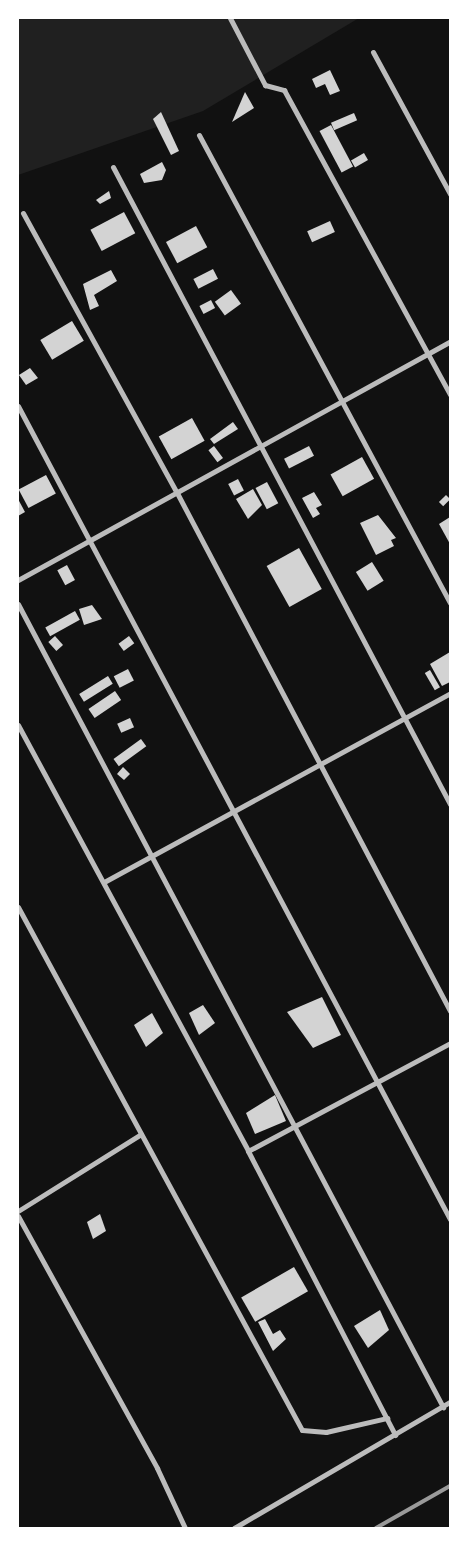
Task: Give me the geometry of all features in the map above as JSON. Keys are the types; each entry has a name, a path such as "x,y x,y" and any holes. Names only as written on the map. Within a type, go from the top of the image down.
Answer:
{"street":[{"path":"230,18 266,85 284,90 450,395"},
{"path":"373,52 450,194"},
{"path":"199,135 344,398 450,603"},
{"path":"113,167 450,804"},
{"path":"23,213 176,492 318,764 450,1010"},
{"path":"18,580 90,537 450,342"},
{"path":"18,406 90,537 450,1219"},
{"path":"18,604 149,855 296,1126 443,1407"},
{"path":"104,882 232,809 450,693"},
{"path":"18,725 248,1151 395,1435"},
{"path":"18,907 302,1430 326,1432 387,1418"},
{"path":"248,1151 379,1083 450,1043"},
{"path":"18,1211 141,1134"},
{"path":"18,1216 157,1468 185,1528"},
{"path":"234,1528 450,1402"}],"shaded area":[{"path":"18,18 359,18 203,111 18,175"}],"building":[{"path":"330,70 340,91 330,95 325,84 316,88 312,79"},
{"path":"245,92 254,108 232,122"},
{"path":"161,112 179,151 171,155 153,119"},
{"path":"354,113 357,120 334,130 331,123"},
{"path":"331,125 353,166 342,173 320,131"},
{"path":"364,153 368,160 355,167 351,160"},
{"path":"162,162 166,170 162,180 144,183 140,174"},
{"path":"109,191 111,198 100,204 96,200"},
{"path":"124,212 135,233 102,251 90,230"},
{"path":"330,221 335,232 312,242 307,231"},
{"path":"196,226 207,247 177,263 166,242"},
{"path":"213,269 218,279 198,289 193,279"},
{"path":"111,270 117,281 94,295 99,306 90,310 83,284"},
{"path":"231,290 241,304 225,316 215,302"},
{"path":"211,300 215,308 204,314 199,306"},
{"path":"72,321 84,341 52,360 40,340"},
{"path":"30,368 38,378 26,385 19,375"},
{"path":"192,418 205,441 171,459 159,436"},
{"path":"233,422 238,429 214,444 210,439"},
{"path":"214,446 223,458 217,462 208,450"},
{"path":"309,446 314,456 289,469 284,459"},
{"path":"362,457 374,479 343,496 331,474"},
{"path":"46,475 56,494 28,508 19,490"},
{"path":"238,479 244,491 234,496 228,484"},
{"path":"267,482 278,503 267,509 256,488"},
{"path":"253,489 262,505 248,519 236,499"},
{"path":"314,492 322,505 316,508 320,514 313,518 302,498"},
{"path":"446,495 450,499 443,506 439,502"},
{"path":"18,499 25,512 18,516"},
{"path":"378,515 396,538 391,540 394,546 376,555 360,523"},
{"path":"450,517 450,544 439,524"},
{"path":"299,548 322,589 289,607 267,566"},
{"path":"372,562 384,581 368,591 356,572"},
{"path":"67,565 75,580 65,585 57,570"},
{"path":"92,605 102,619 84,625 79,609"},
{"path":"75,611 80,620 50,636 45,627"},
{"path":"55,636 63,645 56,651 48,642"},
{"path":"129,636 134,643 124,651 118,644"},
{"path":"450,652 450,682 442,686 430,664"},
{"path":"128,669 134,681 120,688 114,676"},
{"path":"430,670 440,687 435,690 425,673"},
{"path":"108,676 113,684 84,702 79,694"},
{"path":"115,691 121,700 95,718 88,709"},
{"path":"130,718 134,727 121,733 117,724"},
{"path":"141,739 146,746 119,766 113,759"},
{"path":"123,767 130,774 124,780 117,774"},
{"path":"322,997 341,1035 313,1048 287,1012"},
{"path":"203,1005 215,1023 199,1035 189,1013"},
{"path":"152,1013 163,1033 146,1047 134,1025"},
{"path":"275,1095 286,1121 255,1134 246,1113"},
{"path":"100,1214 106,1231 93,1239 87,1222"},
{"path":"294,1267 308,1291 255,1322 241,1298"},
{"path":"380,1310 389,1330 368,1348 354,1326"},
{"path":"265,1319 273,1334 280,1330 286,1339 273,1351 258,1322"}],"railway":[{"path":"376,1528 450,1486"}]}
